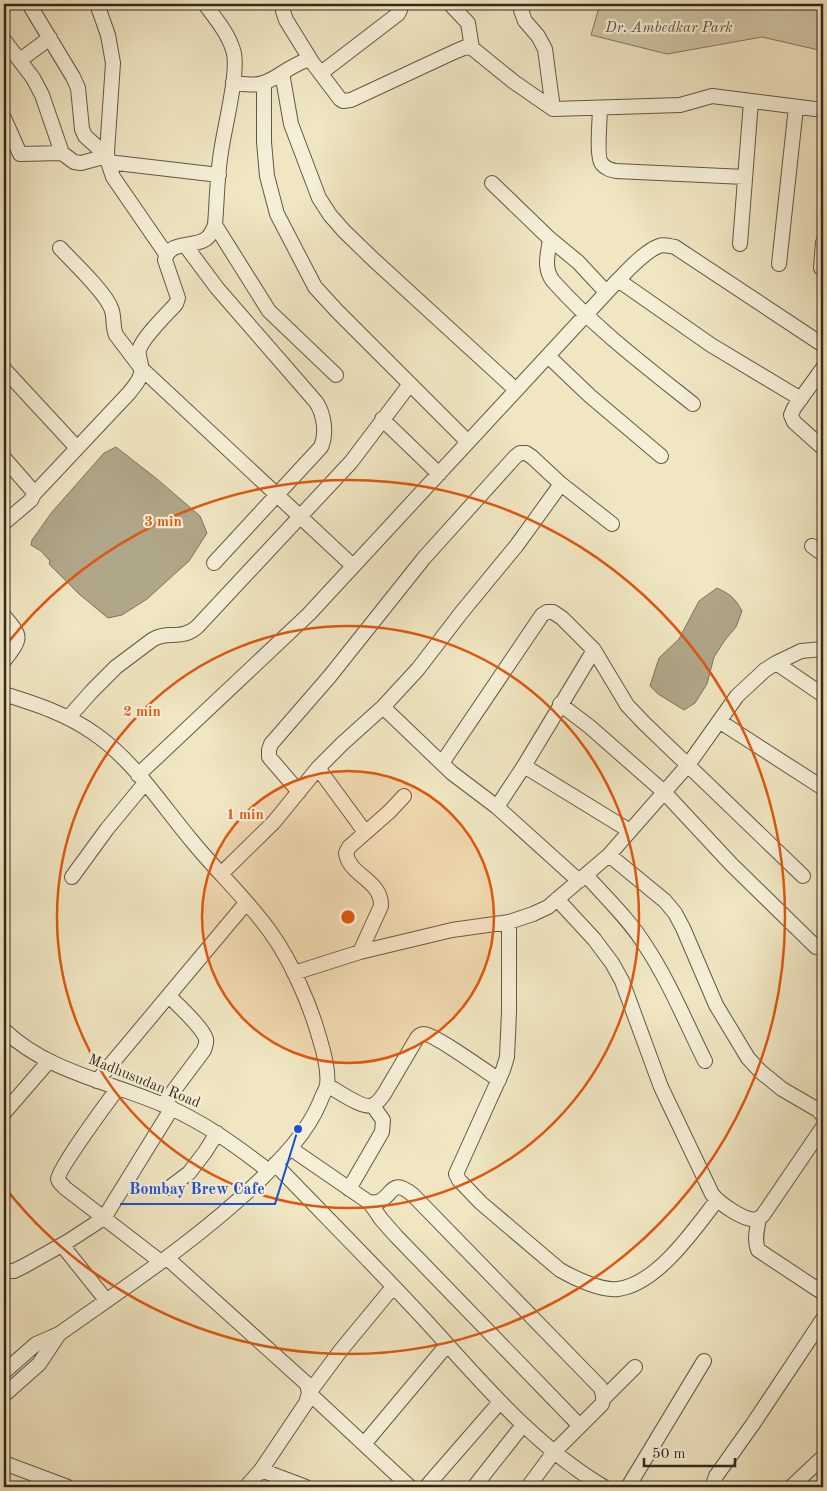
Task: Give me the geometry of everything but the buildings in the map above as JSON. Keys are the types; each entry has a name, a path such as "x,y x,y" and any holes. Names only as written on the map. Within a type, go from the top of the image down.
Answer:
{"street":[{"path":"29,4 78,88 80,119 85,136 108,159"},
{"path":"97,4 108,35 112,63 108,159 113,177 166,254"},
{"path":"5,520 31,500 34,494 139,380 141,375 138,352 140,346 176,304 178,298 165,260 166,254 170,249 205,240 215,226 220,154 235,60 234,50 205,4"},
{"path":"283,4 282,11 286,20 312,62 343,101 351,100 466,47 472,48 514,82 554,109 680,105 712,96 823,110"},
{"path":"321,73 398,14 400,10 399,4"},
{"path":"450,4 468,23 472,48"},
{"path":"521,4 525,20 538,36 545,49 554,109"},
{"path":"20,60 50,38"},
{"path":"4,40 33,78 42,95 62,153 74,162 81,163 108,159 219,175"},
{"path":"233,82 246,85 264,84 302,62 307,60 312,62"},
{"path":"282,73 291,124 319,198 330,215 374,260 516,390"},
{"path":"264,84 266,176 277,214 315,287 468,442"},
{"path":"740,244 752,101"},
{"path":"780,264 796,107"},
{"path":"600,108 599,151 602,166 616,171 745,177"},
{"path":"4,118 20,154 62,153"},
{"path":"492,183 550,239 578,262 606,292"},
{"path":"215,226 269,311 336,375"},
{"path":"550,239 546,267 549,275 564,293 635,358 692,404"},
{"path":"821,268 823,242"},
{"path":"185,245 217,288 320,408 324,433 324,441 321,447 214,563"},
{"path":"72,877 141,779 309,614 606,292 650,250 667,245 675,247 823,345"},
{"path":"60,248 106,298 111,308 113,329 141,368 353,566"},
{"path":"618,280 711,345 801,399"},
{"path":"548,356 590,396 661,456"},
{"path":"823,368 791,415 794,422 823,448"},
{"path":"4,369 77,448"},
{"path":"69,717 116,667 157,636 184,635 197,627 351,462 410,384"},
{"path":"382,419 439,474"},
{"path":"299,792 269,757 271,744 330,676 424,558 520,453 532,456 561,484 612,524"},
{"path":"4,458 34,494"},
{"path":"221,874 274,822 318,768 383,707 418,669 517,545 561,484"},
{"path":"442,763 542,615 547,612 553,612 562,618 594,650 627,705 803,876"},
{"path":"4,616 16,630 18,637 17,644 4,661"},
{"path":"294,973 360,952 452,930 509,922 548,907 610,855 688,765 738,696 765,670 801,651 823,649"},
{"path":"497,807 594,650"},
{"path":"776,663 823,695"},
{"path":"4,694 69,717 95,734 120,754 193,843 272,934 308,1003 326,1060 327,1085 317,1109 304,1131 272,1168 235,1204 164,1260 59,1334 36,1344 4,1372"},
{"path":"560,704 590,727 664,792 731,864 816,947"},
{"path":"383,707 452,773 497,807 582,878 632,926 656,962 705,1061"},
{"path":"719,721 823,788"},
{"path":"524,766 630,831"},
{"path":"318,768 365,832"},
{"path":"360,952 381,906 381,898 379,892 350,864 346,853 349,847 389,812 404,796"},
{"path":"610,855 665,901 675,913 716,1005 748,1058 760,1072 782,1089 818,1110 823,1116"},
{"path":"557,899 594,939 612,963 622,981 661,1088 712,1194 728,1208 746,1218 759,1219"},
{"path":"97,1081 246,903"},
{"path":"509,922 507,1056 499,1080 456,1174 459,1180 481,1203 560,1270 572,1277 602,1288 616,1289 639,1282 671,1257 717,1200"},
{"path":"4,1271 14,1271 62,1245 104,1218 207,1042 200,1028 169,996"},
{"name":"Madhusudan Road","path":"4,1030 26,1048 49,1061 190,1116 272,1168 393,1287 523,1425 586,1477 604,1487"},
{"path":"327,1085 361,1104 368,1107 373,1106 384,1094 421,1034 426,1034 443,1043 499,1080"},
{"path":"4,1113 49,1061"},
{"path":"118,1088 60,1173 58,1178 60,1182 104,1218 164,1260 307,1384 309,1393 410,1487"},
{"path":"349,1188 382,1132 383,1120 373,1106"},
{"path":"823,1127 759,1219 756,1236 758,1250 823,1293"},
{"path":"168,1188 189,1173 217,1133"},
{"path":"290,1148 370,1202 381,1219 396,1236 580,1426"},
{"path":"370,1202 378,1202 391,1190 398,1187 405,1189 413,1195 600,1387 604,1398"},
{"path":"62,1245 106,1300"},
{"path":"246,1487 261,1470 306,1403 309,1393 341,1350 393,1287"},
{"path":"715,1487 716,1476 823,1319"},
{"path":"4,1395 39,1364 59,1334"},
{"path":"364,1444 447,1345"},
{"path":"628,1487 704,1361"},
{"path":"528,1487 554,1452 602,1404 604,1398 635,1367"},
{"path":"426,1487 500,1402"},
{"path":"474,1487 523,1425"},
{"path":"791,1487 823,1457"},
{"path":"4,1462 68,1487"},
{"path":"261,1470 306,1487"}],"green space":[{"name":"Dr. Ambedkar Park","path":"600,4 823,4 823,51 762,37 667,54 591,35"}],"shaded area":[{"path":"116,447 200,516 207,533 189,561 147,599 122,615 108,618 79,594 49,564 50,561 41,551 31,545 32,540 52,512 104,453"},
{"path":"717,588 732,597 742,611 736,627 714,657 707,684 695,703 684,710 658,694 650,686 659,658 679,639 699,601"}],"place":[{"name":"Bombay Brew Cafe","path":"298,1129"}]}
